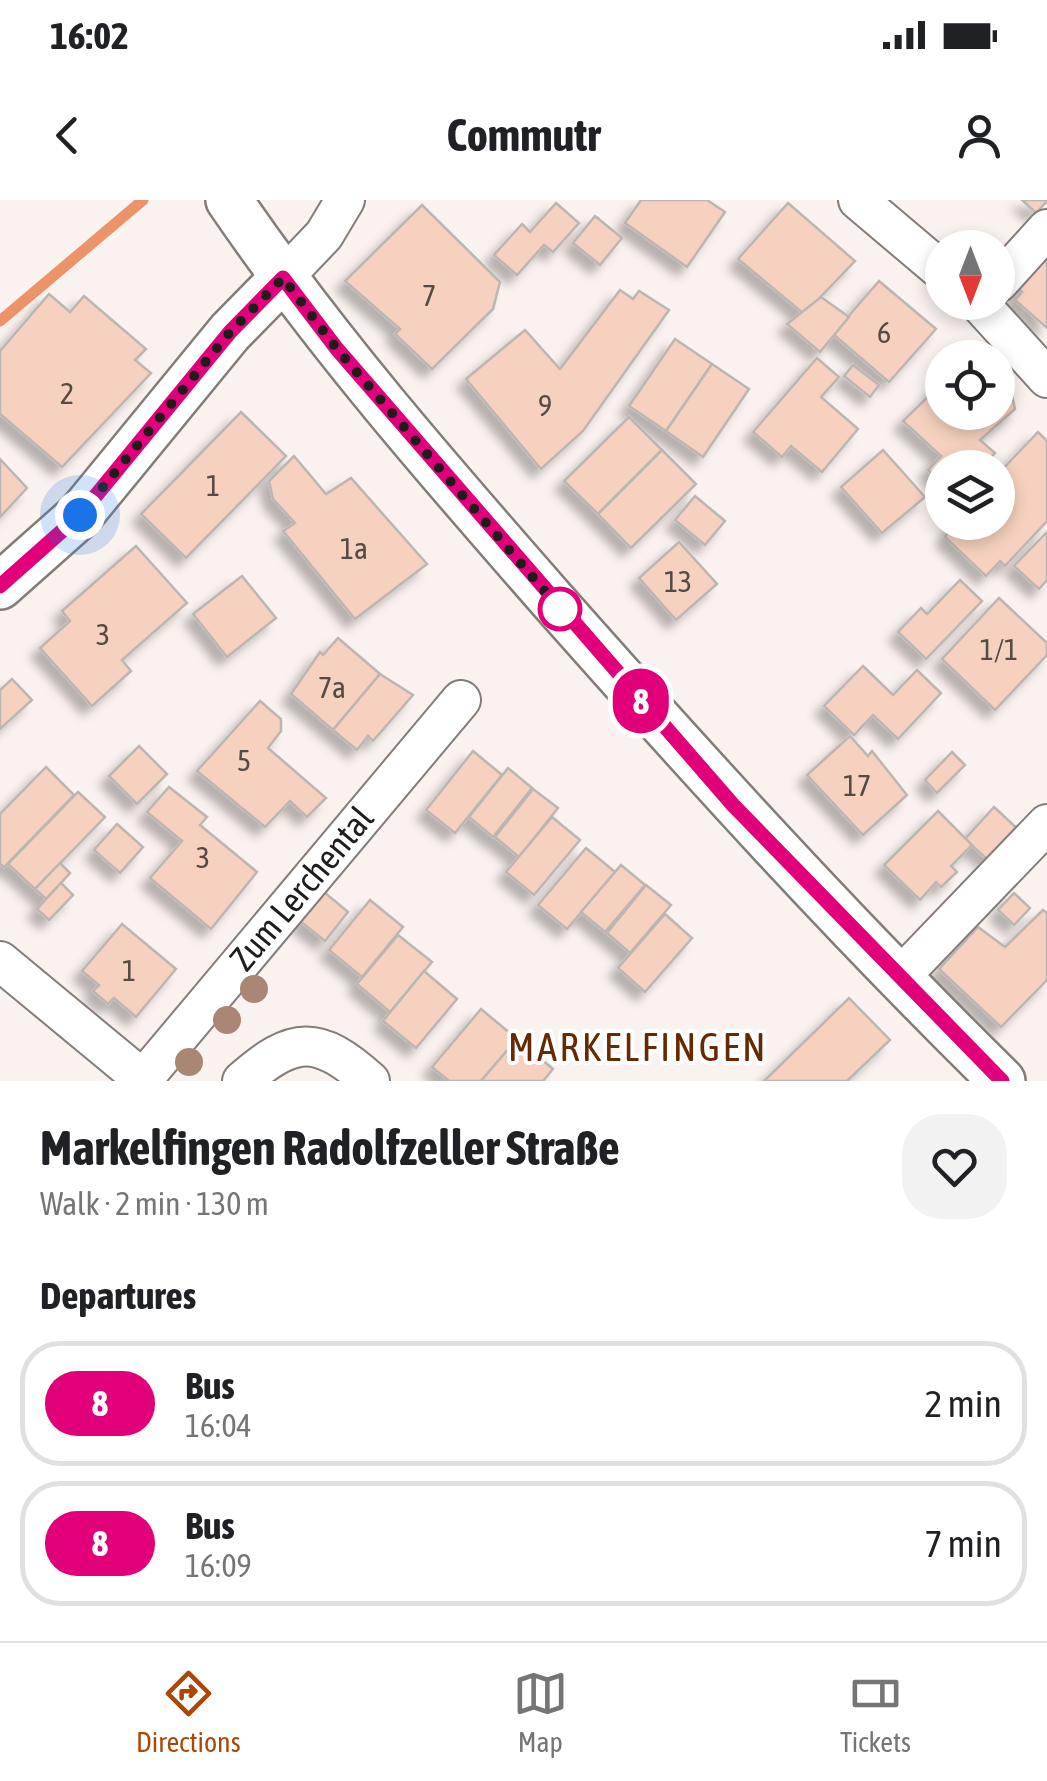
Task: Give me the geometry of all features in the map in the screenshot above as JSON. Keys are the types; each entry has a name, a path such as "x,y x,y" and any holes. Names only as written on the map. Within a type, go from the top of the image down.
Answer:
{"street":[{"path":"229,200 337,349 535,581 733,805 898,979 1002,1081"},
{"path":"0,586 80,515 230,332 324,235 345,200"},
{"path":"858,200 925,257"},
{"path":"1015,264 1047,230"},
{"path":"994,320 1047,378"},
{"name":"Zum Lerchental","path":"0,962 144,1080 461,700"},
{"path":"898,979 1047,824"},
{"path":"242,1081 273,1054 310,1046 353,1066 370,1081"}],"building":[{"path":"641,200 707,200 725,212 687,267 625,223"},
{"path":"1022,200 1047,200 1047,201 1036,213"},
{"path":"556,203 579,223 553,252 544,245 517,275 494,255 522,224 530,232"},
{"path":"788,203 855,261 804,314 738,259"},
{"path":"422,205 500,282 493,309 432,369 395,334 400,329 345,281"},
{"path":"595,216 622,238 600,265 573,243"},
{"path":"1045,257 1047,328 1015,300 1022,292 1018,289"},
{"path":"879,281 936,329 889,382 833,334"},
{"path":"620,290 633,299 639,291 669,310 583,431 541,469 466,379 525,330 560,369"},
{"path":"49,294 70,312 84,296 146,349 135,360 151,373 62,467 0,414 0,351"},
{"path":"821,297 849,317 820,352 787,324"},
{"path":"675,339 712,364 666,431 629,406"},
{"path":"817,358 839,377 821,397 858,429 822,472 791,446 782,457 753,432"},
{"path":"712,364 749,389 703,457 666,431"},
{"path":"853,365 879,385 870,397 844,376"},
{"path":"925,400 925,430 991,430 980,440 992,450 934,450 903,421"},
{"path":"241,412 286,456 186,558 141,514"},
{"path":"629,417 662,450 598,514 564,481"},
{"path":"1038,432 1047,441 1047,521 1005,566 1000,561 986,576 948,540 1015,540 1015,456"},
{"path":"662,450 696,484 631,548 598,514"},
{"path":"883,450 925,497 882,533 841,487"},
{"path":"294,456 326,494 351,478 427,564 355,619 283,531 295,523 273,499 269,481"},
{"path":"0,459 27,488 0,517"},
{"path":"695,496 725,521 705,545 675,520"},
{"path":"1047,532 1047,580 1039,589 1014,566"},
{"path":"679,542 717,584 676,620 639,578"},
{"path":"136,546 187,603 122,660 131,671 92,706 40,648 70,621 62,611"},
{"path":"242,576 276,618 227,657 193,614"},
{"path":"960,580 982,601 926,659 898,632 921,608 927,614"},
{"path":"999,598 1047,643 1047,655 995,710 942,659"},
{"path":"338,638 380,674 333,730 291,694 320,652 323,655"},
{"path":"863,666 893,695 917,670 941,693 898,739 873,715 854,735 824,706"},
{"path":"380,674 413,695 373,741 368,736 357,750 333,730"},
{"path":"12,679 32,700 0,729 0,690"},
{"path":"260,701 281,719 281,731 268,748 326,798 307,817 290,801 265,827 197,771"},
{"path":"850,736 868,756 872,751 907,795 863,835 807,775"},
{"path":"139,746 167,774 137,804 109,776"},
{"path":"473,751 502,775 455,833 426,810"},
{"path":"952,752 965,765 937,793 925,780"},
{"path":"46,767 74,795 4,867 0,864 0,814"},
{"path":"508,768 532,788 493,837 469,817"},
{"path":"169,787 207,817 200,825 257,872 211,929 150,878 182,841 147,812"},
{"path":"533,789 558,808 519,857 495,837"},
{"path":"78,792 105,817 35,889 8,864"},
{"path":"994,807 1020,831 990,862 965,839"},
{"path":"938,811 972,845 951,866 957,872 941,887 936,882 920,900 884,865"},
{"path":"552,817 580,840 534,895 506,872"},
{"path":"117,824 143,847 120,873 94,850"},
{"path":"586,848 615,872 567,929 538,905"},
{"path":"60,863 70,873 46,899 35,889"},
{"path":"621,865 645,885 605,932 581,912"},
{"path":"61,883 73,895 49,920 37,909"},
{"path":"646,885 671,905 630,953 607,933"},
{"path":"324,892 348,912 325,941 300,921"},
{"path":"1014,893 1030,908 1014,925 998,910"},
{"path":"370,900 403,927 362,977 329,950"},
{"path":"1043,910 1047,913 1047,980 1001,1027 939,969 978,927 1005,947"},
{"path":"665,914 692,938 645,992 618,968"},
{"path":"122,924 176,969 136,1017 114,998 108,1004 93,991 99,985 82,971"},
{"path":"398,935 432,962 390,1012 357,984"},
{"path":"424,971 457,999 416,1048 383,1021"},
{"path":"849,998 890,1040 847,1081 764,1081"},
{"path":"481,1009 517,1039 481,1081 449,1081 432,1067"},
{"path":"517,1039 553,1069 543,1081 481,1081"}],"waterway":[{"path":"0,321 143,200"}],"bus line":[{"name":"8","path":"0,586 80,515 230,332 283,278 337,349 535,581 733,805 898,979 1002,1081"}],"district":[{"name":"MARKELFINGEN","path":"638,1046"}],"route":[{"path":"80,515 230,332 283,278 337,349 560,609"}]}
